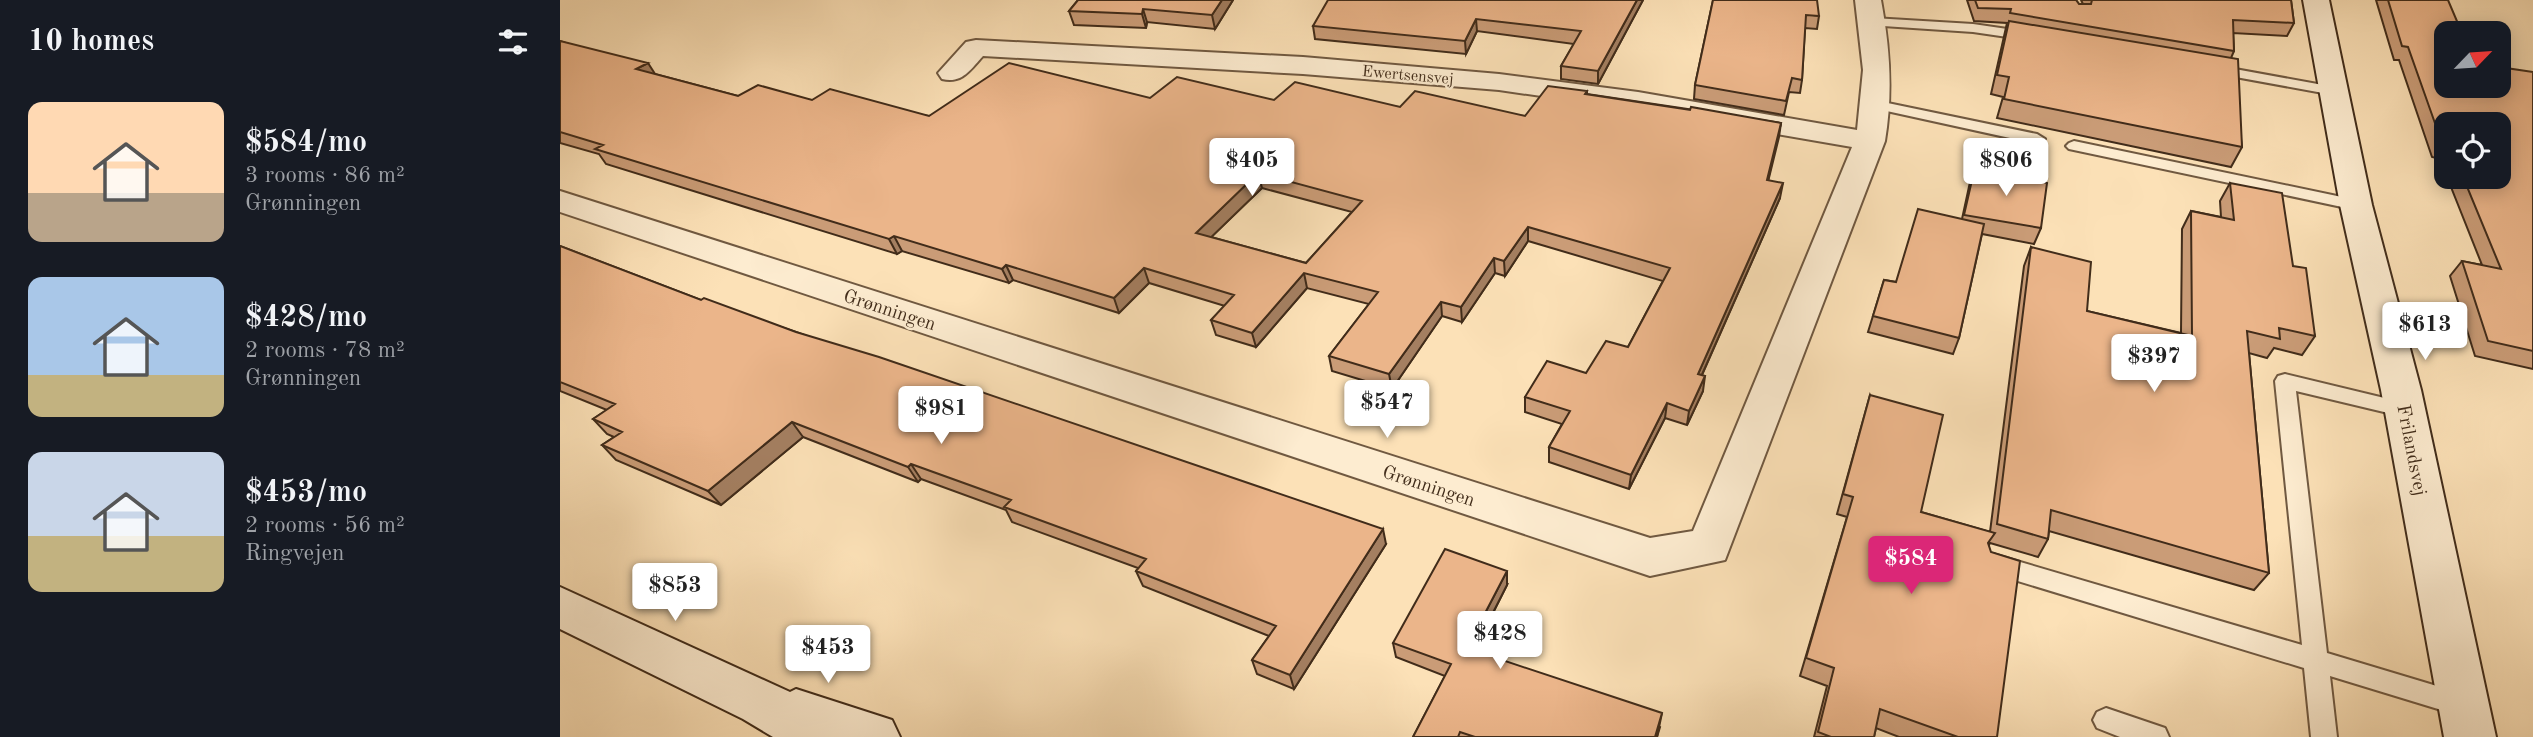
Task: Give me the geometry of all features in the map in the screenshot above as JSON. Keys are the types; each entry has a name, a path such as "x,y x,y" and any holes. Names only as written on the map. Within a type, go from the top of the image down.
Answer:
{"street":[{"name":"Frilandsvej","path":"2316,0 2356,205 2405,410 2467,721"},
{"name":"Grønningen","path":"560,201 1650,557 1709,547 1874,123 1878,51 1870,11"},
{"name":"Ewertsensvej","path":"952,73 976,48 1380,71 1874,123"},
{"path":"560,607 761,702 819,737"},
{"path":"761,702 874,737"}],"lane":[{"path":"1870,11 2037,38"},
{"path":"2198,66 2334,91"},
{"path":"1874,123 2037,139"},
{"path":"2074,146 2356,205"},
{"path":"2324,737 2284,381 2405,410"},
{"path":"1992,564 2316,661 2467,721"},
{"path":"2106,720 2156,737"}],"building":[{"path":"1078,0 1222,0 1212,15 1143,9 1142,14 1069,11"},
{"path":"1328,0 1637,0 1598,71 1561,66 1581,31 1476,19 1465,41 1313,26"},
{"path":"1713,0 1817,0 1819,16 1806,15 1802,80 1792,78 1786,101 1695,85"},
{"path":"1975,0 2076,0 2079,4 2091,4 2092,0 2291,0 2294,23 2233,20 2234,51 2010,13 2011,9 1978,8"},
{"path":"2388,0 2448,0 2457,21 2434,21 2434,98 2511,98 2511,69 2533,72 2533,351 2488,341 2462,261 2501,269 2468,189 2511,189 2511,112 2434,112 2434,120 2408,47 2402,46"},
{"path":"2009,21 2238,59 2242,147 2004,99 2009,77 1997,75"},
{"path":"560,41 648,63 636,69 738,96 758,85 812,100 830,89 929,116 1009,63 1150,98 1177,77 1274,100 1295,82 1400,107 1415,91 1525,116 1548,86 1781,123 1767,180 1783,183 1698,374 1705,376 1689,411 1667,403 1631,475 1549,447 1570,411 1525,397 1547,361 1586,373 1606,341 1628,347 1670,268 1528,227 1504,261 1494,258 1461,307 1441,302 1389,374 1329,356 1378,292 1304,273 1252,333 1211,320 1234,295 1144,268 1114,298 1006,265 1002,269 894,236 889,239 595,149 603,145 560,132","holes":["1258,173 1362,201 1306,263 1196,233"]},
{"path":"1975,167 2047,183 2041,228 1964,215"},
{"path":"2230,183 2282,193 2293,266 2306,268 2315,336 2279,328 2280,339 2247,331 2269,573 2051,510 2048,539 1997,524 2031,247 2091,262 2087,311 2192,336 2191,211 2234,220"},
{"path":"1918,209 1984,224 1959,338 1873,316 1884,280 1896,282"},
{"path":"560,246 701,300 704,298 796,332 879,357 1383,529 1290,675 1252,660 1276,626 1136,571 1146,559 1004,507 1011,500 911,464 908,467 792,422 708,491 602,445 622,432 593,419 615,404 560,382"},
{"path":"1870,395 1943,415 1921,512 1995,533 1988,543 1991,552 2020,561 1997,737 1958,737 1880,709 1874,737 1831,737 1818,732 1834,668 1806,658 1853,497 1843,494"},
{"path":"1445,549 1507,571 1471,640 1499,651 1496,658 1662,713 1655,737 1475,737 1460,732 1458,737 1413,737 1451,664 1393,643"}]}
